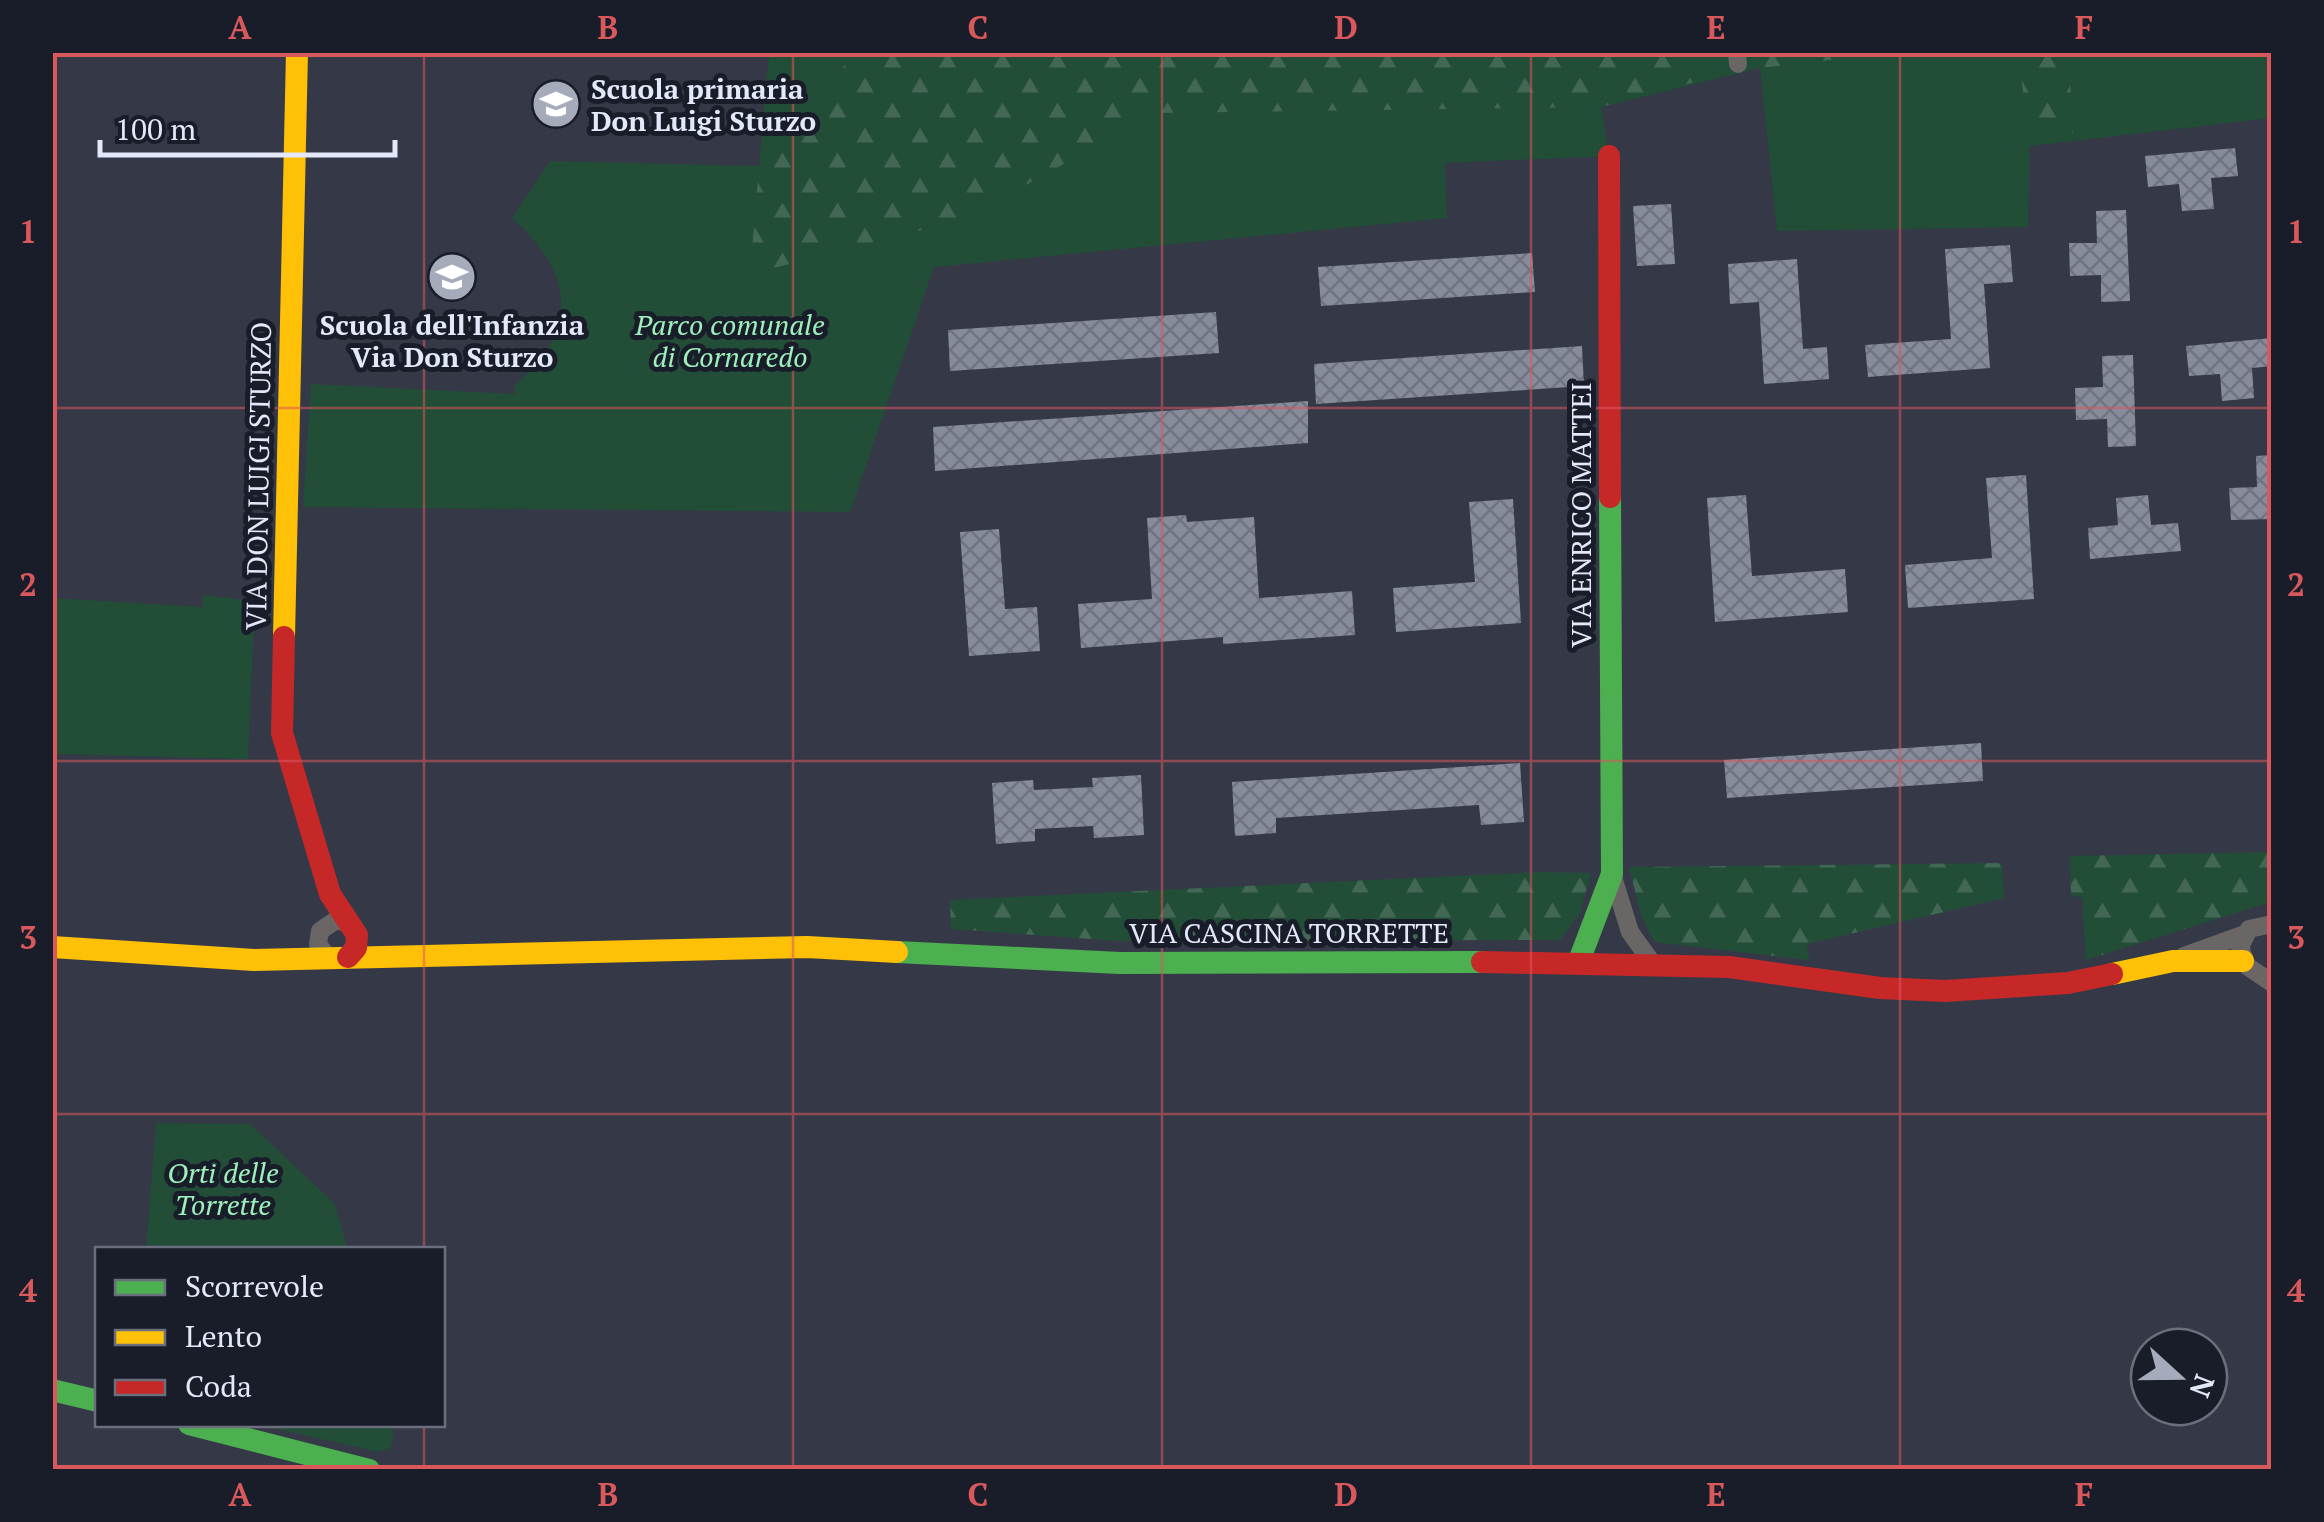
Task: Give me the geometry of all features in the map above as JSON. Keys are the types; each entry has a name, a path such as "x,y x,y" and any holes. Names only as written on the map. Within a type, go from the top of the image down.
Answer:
{"street":[{"name":"VIA DON LUIGI STURZO","path":"297,52 282,733 330,894 353,929"},
{"name":"VIA ENRICO MATTEI","path":"1609,156 1612,874 1630,932 1652,964"},
{"name":"VIA ENRICO MATTEI","path":"1579,961 1612,874"},
{"name":"VIA DON LUIGI STURZO","path":"321,931 330,894"},
{"path":"285,960 321,931 336,920 353,929 356,948 338,958 320,950 321,931"},
{"name":"VIA CASCINA TORRETTE","path":"52,947 285,960 862,948 1120,962 1579,961 1730,967 1880,988 1945,990 2068,984 2173,961 2245,934 2256,925 2271,923"},
{"name":"VIA CASCINA TORRETTE","path":"353,929 400,956"},
{"path":"2245,934 2240,947 2261,972"},
{"name":"VIA CASCINA TORRETTE","path":"2173,961 2261,972"},
{"path":"52,1390 95,1400"},
{"path":"201,1427 369,1470"}],"green space":[{"path":"1692,52 1695,82 1601,107 1155,113 965,219 750,274 759,166 855,53"},
{"path":"1758,52 1891,52 1891,53 1760,68"},
{"name":"Parco comunale di Cornaredo","path":"769,53 2271,53 2271,118 2030,146 2028,227 1777,231 1760,68 1601,107 1609,156 1445,163 1447,218 934,267 850,512 303,507 311,384 514,394 515,385 551,343 559,322 561,301 548,259 512,218 550,161 759,166"},
{"path":"2018,53 2052,53 2070,79 2073,133 2030,146"},
{"path":"203,595 255,601 248,759 53,754 53,598 203,607"},
{"path":"2271,852 2271,902 2086,960 2082,898 2071,895 2070,856"},
{"path":"2002,863 2004,898 1807,944 1809,960 1654,942 1641,915 1629,867"},
{"path":"1540,872 1591,873 1580,913 1560,940 1119,941 951,929 950,900"},
{"name":"Orti delle Torrette","path":"156,1123 250,1124 334,1203 347,1247 146,1247"},
{"path":"269,1427 392,1427 390,1448 378,1452"}],"building":[{"path":"2235,148 2238,176 2211,178 2214,209 2182,211 2179,184 2148,187 2145,156"},
{"path":"1671,204 1675,264 1637,266 1633,206"},
{"path":"2126,210 2130,301 2101,302 2101,275 2070,276 2069,243 2097,243 2096,211"},
{"path":"2010,245 2013,282 1984,284 1990,368 1868,377 1865,345 1951,339 1945,249"},
{"path":"1532,253 1535,292 1321,306 1318,267"},
{"path":"1797,259 1803,349 1827,347 1829,379 1764,384 1759,302 1730,304 1728,264"},
{"path":"1216,312 1219,353 950,371 948,330"},
{"path":"2272,338 2272,366 2252,368 2254,398 2222,401 2220,374 2189,376 2186,346"},
{"path":"1582,346 1584,386 1316,404 1314,364"},
{"path":"2133,355 2136,446 2108,447 2107,419 2076,420 2075,388 2103,387 2102,356"},
{"path":"1308,401 1308,443 935,471 933,427"},
{"path":"2272,455 2272,519 2231,520 2229,488 2257,487 2256,456"},
{"path":"2026,475 2034,599 1908,608 1905,565 1992,558 1986,478"},
{"path":"1746,495 1752,576 1845,569 1848,612 1715,622 1707,498"},
{"path":"2148,495 2151,525 2178,523 2181,551 2090,559 2088,528 2118,525 2116,498"},
{"path":"1513,499 1521,623 1396,632 1393,588 1475,582 1469,502"},
{"path":"1186,515 1187,522 1254,517 1259,598 1352,591 1355,635 1223,644 1223,637 1081,648 1078,604 1152,599 1147,518"},
{"path":"999,529 1005,609 1037,607 1040,651 969,656 960,532"},
{"path":"1981,743 1983,781 1727,798 1724,760"},
{"path":"1520,763 1524,822 1481,825 1479,805 1276,818 1276,833 1235,836 1232,782"},
{"path":"1141,775 1144,835 1094,838 1093,826 1035,829 1035,841 996,844 992,783 1033,780 1034,790 1093,787 1092,778"}],"traffic: fast":[{"path":"1579,961 1612,874 1610,497"},
{"path":"897,952 1120,963 1482,962"},
{"path":"52,1390 95,1400"},
{"path":"201,1427 369,1470"}],"traffic: slow":[{"path":"284,637 297,52"},
{"path":"52,947 254,960 807,947 897,952"},
{"path":"2112,974 2173,961 2243,961"}],"traffic: jam":[{"path":"1609,156 1610,497"},
{"path":"284,637 282,733 330,894 357,935 356,948 348,957"},
{"path":"1482,962 1729,967 1880,988 1945,991 2068,983 2112,974"}],"place":[{"name":"Scuola primaria Don Luigi Sturzo","path":"556,104"},
{"name":"Scuola dell'Infanzia Via Don Sturzo","path":"452,277"}]}
